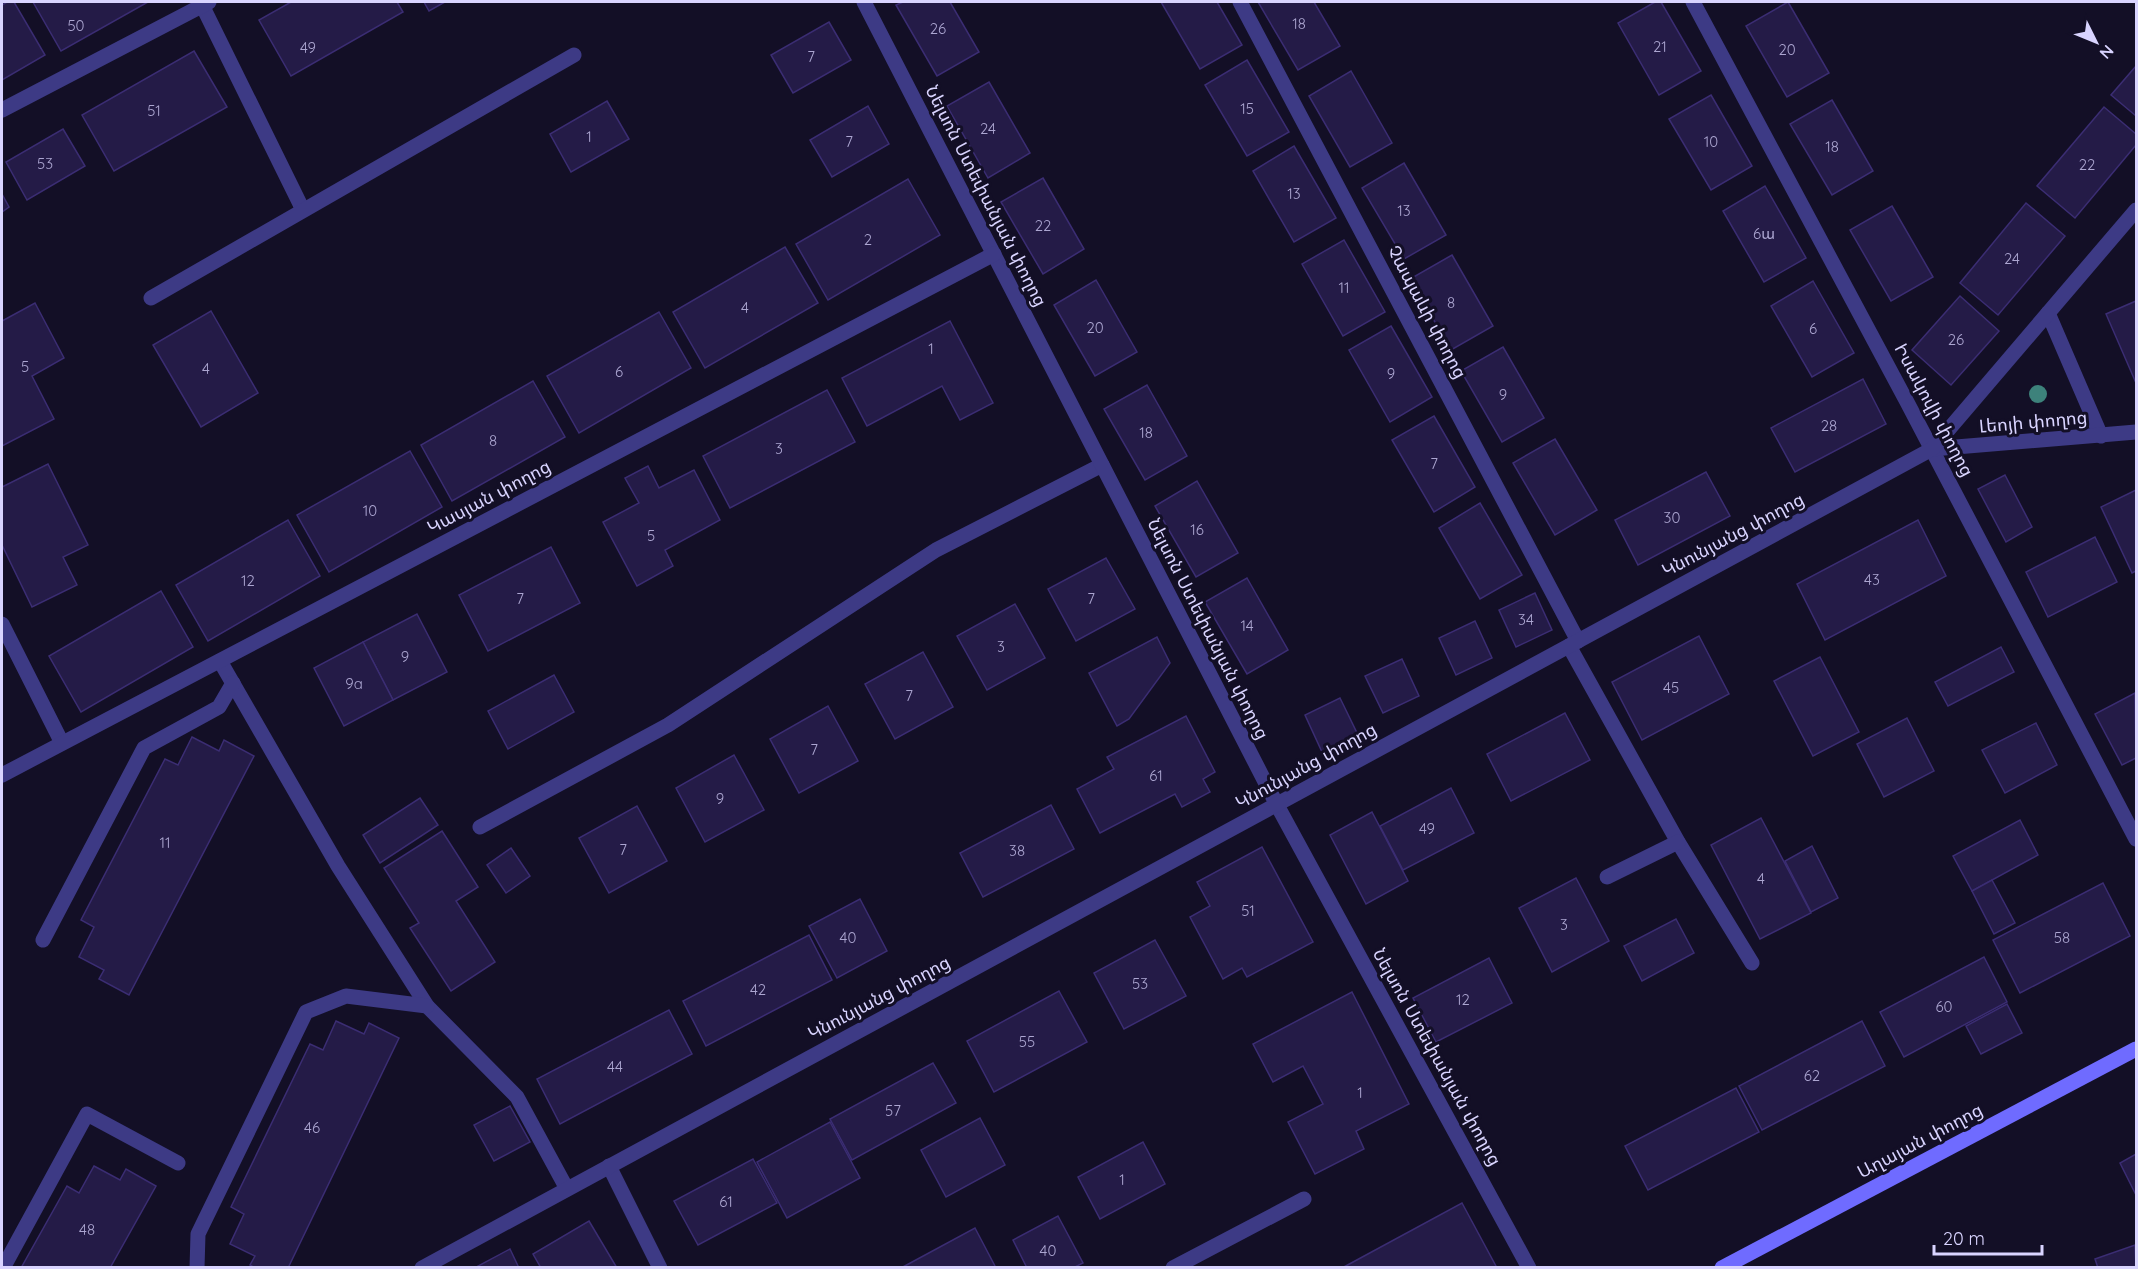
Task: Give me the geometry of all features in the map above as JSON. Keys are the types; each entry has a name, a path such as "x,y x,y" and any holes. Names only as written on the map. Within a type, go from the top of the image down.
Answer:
{"main road":[{"name":"Աղայան փողոց","path":"1722,1268 2136,1049"}],"street":[{"name":"Նելսոն Ստեփանյան փողոց","path":"864,2 1277,805 1529,1268"},
{"name":"Չապաևի փողոց","path":"1240,2 1678,842 1752,963"},
{"name":"Իսակովի փողոց","path":"1693,2 1932,449 2136,839"},
{"path":"2,110 206,3 303,210"},
{"path":"151,298 574,55"},
{"name":"Կնունյանց փողոց","path":"422,1268 1932,449 2136,210"},
{"name":"Կասյան փողոց","path":"2,775 994,254"},
{"path":"2048,313 2101,436"},
{"name":"Լեոյի փողոց","path":"1932,449 2136,432"},
{"path":"480,827 668,725 936,550 1102,465"},
{"path":"2,624 62,743"},
{"path":"220,661 338,866 427,1006 517,1097 567,1189"},
{"path":"43,940 144,748 219,707 233,683"},
{"path":"1607,878 1678,842"},
{"path":"197,1268 198,1234 306,1012 346,996 427,1006"},
{"path":"3,1268 87,1114 178,1163"},
{"path":"609,1166 660,1268"},
{"path":"1173,1268 1304,1199"}],"building":[{"path":"14,2 45,55 2,80 2,5"},
{"path":"33,2 148,2 61,51"},
{"path":"291,2 397,2 403,12 291,76 259,20"},
{"path":"424,2 445,2 429,11"},
{"path":"903,2 950,2 979,52 937,76 896,5"},
{"path":"1161,2 1217,2 1242,45 1200,69"},
{"path":"1258,2 1314,2 1340,46 1298,70"},
{"path":"1655,2 1661,2 1701,71 1659,95 1618,23"},
{"path":"1788,2 1829,73 1787,97 1746,26"},
{"path":"829,22 851,60 793,93 771,55"},
{"path":"194,51 227,107 114,171 82,115"},
{"path":"1247,60 1289,132 1247,156 1205,85"},
{"path":"2136,66 2136,116 2111,95"},
{"path":"1351,71 1392,143 1350,167 1309,96"},
{"path":"989,82 1030,153 988,178 947,106"},
{"path":"1711,95 1752,166 1711,190 1669,119"},
{"path":"1832,100 1873,171 1832,195 1790,124"},
{"path":"607,101 629,139 571,172 550,134"},
{"path":"868,106 889,144 832,177 810,140"},
{"path":"2104,107 2136,134 2136,145 2075,218 2037,186"},
{"path":"63,129 85,166 27,200 6,162"},
{"path":"1294,146 1336,218 1294,242 1253,171"},
{"path":"1404,163 1446,235 1404,259 1362,188"},
{"path":"1043,178 1084,249 1043,274 1001,202"},
{"path":"908,179 940,235 828,300 796,244"},
{"path":"1765,186 1806,258 1764,282 1723,211"},
{"path":"2,194 9,207 2,212"},
{"path":"2026,203 2065,236 1998,315 1960,283"},
{"path":"1892,206 1933,277 1891,301 1850,230"},
{"path":"1344,240 1385,312 1343,336 1302,264"},
{"path":"785,247 818,303 705,368 673,312"},
{"path":"1452,255 1493,326 1451,350 1410,279"},
{"path":"1096,280 1137,352 1095,376 1054,305"},
{"path":"1813,281 1854,353 1812,377 1771,306"},
{"path":"1960,296 1999,331 1951,385 1912,350"},
{"path":"2136,301 2136,383 2106,314"},
{"path":"35,303 64,358 32,376 54,419 2,446 2,321"},
{"path":"211,311 258,393 201,427 153,345"},
{"path":"659,312 691,368 579,433 547,376"},
{"path":"950,321 993,403 960,420 942,386 867,426 842,378"},
{"path":"1391,326 1432,397 1390,422 1349,350"},
{"path":"1503,347 1544,418 1502,442 1461,371"},
{"path":"1863,379 1886,424 1795,472 1771,428"},
{"path":"533,381 565,437 452,501 421,445"},
{"path":"1147,385 1187,456 1145,480 1104,409"},
{"path":"827,390 855,442 730,508 703,456"},
{"path":"1434,416 1475,487 1434,512 1392,440"},
{"path":"1555,439 1597,510 1555,535 1513,463"},
{"path":"410,451 442,507 329,572 297,515"},
{"path":"48,464 88,545 63,557 77,585 32,607 2,545 2,487"},
{"path":"648,466 659,488 694,470 720,520 665,550 673,566 637,586 603,522 639,503 625,478"},
{"path":"1706,472 1730,516 1638,565 1615,520"},
{"path":"2005,475 2032,527 2006,542 1978,489"},
{"path":"1197,481 1238,553 1196,577 1155,506"},
{"path":"2136,490 2136,571 2132,573 2101,507"},
{"path":"1480,503 1522,575 1480,599 1439,528"},
{"path":"288,520 320,576 208,641 176,585"},
{"path":"1918,520 1946,576 1825,640 1797,584"},
{"path":"2095,537 2117,582 2048,617 2026,572"},
{"path":"551,547 580,603 488,651 459,595"},
{"path":"1106,558 1135,609 1076,641 1048,589"},
{"path":"1247,578 1288,650 1247,674 1205,602"},
{"path":"161,591 193,647 81,712 49,656"},
{"path":"1535,593 1552,630 1516,647 1499,610"},
{"path":"1015,604 1045,658 987,690 957,636"},
{"path":"417,614 447,672 393,700 363,642"},
{"path":"1475,621 1492,658 1456,675 1439,638"},
{"path":"1699,636 1729,694 1642,740 1612,682"},
{"path":"1157,637 1170,663 1129,719 1117,726 1089,673"},
{"path":"363,642 393,700 344,726 314,668"},
{"path":"2001,647 2014,672 1948,706 1935,682"},
{"path":"923,652 953,707 895,739 865,684"},
{"path":"1820,657 1859,732 1813,756 1774,681"},
{"path":"1402,659 1419,696 1383,713 1365,676"},
{"path":"554,675 574,712 508,749 488,711"},
{"path":"2135,693 2136,758 2122,765 2095,714"},
{"path":"1340,698 1358,735 1322,752 1305,715"},
{"path":"828,706 858,761 799,793 770,739"},
{"path":"1565,713 1590,760 1511,801 1487,754"},
{"path":"1186,716 1215,772 1203,779 1210,792 1182,807 1175,794 1100,833 1077,789 1114,769 1107,757"},
{"path":"1907,718 1934,771 1884,797 1857,744"},
{"path":"2036,723 2057,765 2005,793 1982,750"},
{"path":"192,737 219,751 224,740 254,756 129,995 99,979 104,970 79,957 94,927 81,920 165,759 178,765"},
{"path":"734,755 764,810 705,842 676,788"},
{"path":"1451,788 1474,833 1403,870 1380,826"},
{"path":"420,798 438,825 380,863 363,835"},
{"path":"1051,805 1074,849 983,897 960,853"},
{"path":"637,806 667,861 609,893 579,838"},
{"path":"1372,812 1408,881 1366,904 1330,835"},
{"path":"1761,818 1811,913 1760,939 1711,845"},
{"path":"2020,820 2038,855 1972,891 1953,856"},
{"path":"442,831 478,887 456,901 495,962 451,991 410,928 419,923 384,868"},
{"path":"1812,846 1838,898 1811,912 1785,861"},
{"path":"1262,847 1313,942 1247,977 1242,968 1223,979 1190,917 1210,906 1197,882"},
{"path":"511,848 530,876 506,893 487,865"},
{"path":"1576,878 1609,941 1552,972 1519,908"},
{"path":"1992,880 2015,923 1994,934 1972,891"},
{"path":"2103,883 2130,936 2020,993 1993,940"},
{"path":"860,899 887,951 837,978 809,926"},
{"path":"1676,919 1694,953 1642,981 1624,946"},
{"path":"809,935 832,980 706,1046 683,1001"},
{"path":"1155,940 1186,996 1124,1029 1094,973"},
{"path":"1984,957 2007,1002 1904,1057 1880,1012"},
{"path":"1489,958 1512,1003 1436,1042 1413,998"},
{"path":"1059,991 1087,1042 994,1092 967,1041"},
{"path":"1352,992 1409,1104 1356,1131 1364,1149 1315,1174 1288,1122 1323,1104 1303,1066 1273,1082 1253,1044"},
{"path":"2007,1004 2022,1033 1981,1054 1966,1026"},
{"path":"669,1010 692,1054 560,1124 537,1079"},
{"path":"336,1021 364,1034 369,1023 399,1038 288,1268 255,1268 250,1265 255,1256 230,1244 244,1214 231,1207 310,1044 323,1050"},
{"path":"1862,1021 1885,1066 1762,1130 1739,1086"},
{"path":"933,1063 956,1103 852,1160 830,1119"},
{"path":"1736,1088 1759,1132 1648,1190 1625,1146"},
{"path":"510,1106 530,1142 494,1161 474,1125"},
{"path":"980,1118 1005,1165 946,1197 921,1150"},
{"path":"830,1122 860,1178 787,1218 757,1162"},
{"path":"1143,1142 1165,1184 1100,1219 1078,1177"},
{"path":"2136,1154 2136,1195 2120,1163"},
{"path":"753,1159 777,1203 698,1245 674,1201"},
{"path":"94,1166 120,1180 126,1169 156,1186 110,1268 21,1268 67,1186 79,1193"},
{"path":"1462,1203 1497,1268 1342,1268"},
{"path":"1058,1216 1083,1263 1073,1268 1027,1268 1013,1240"},
{"path":"589,1221 617,1268 541,1268 533,1254"},
{"path":"975,1228 996,1268 901,1268"},
{"path":"2135,1245 2136,1268 2098,1268 2095,1259"},
{"path":"510,1249 519,1268 479,1268 478,1266"}]}
